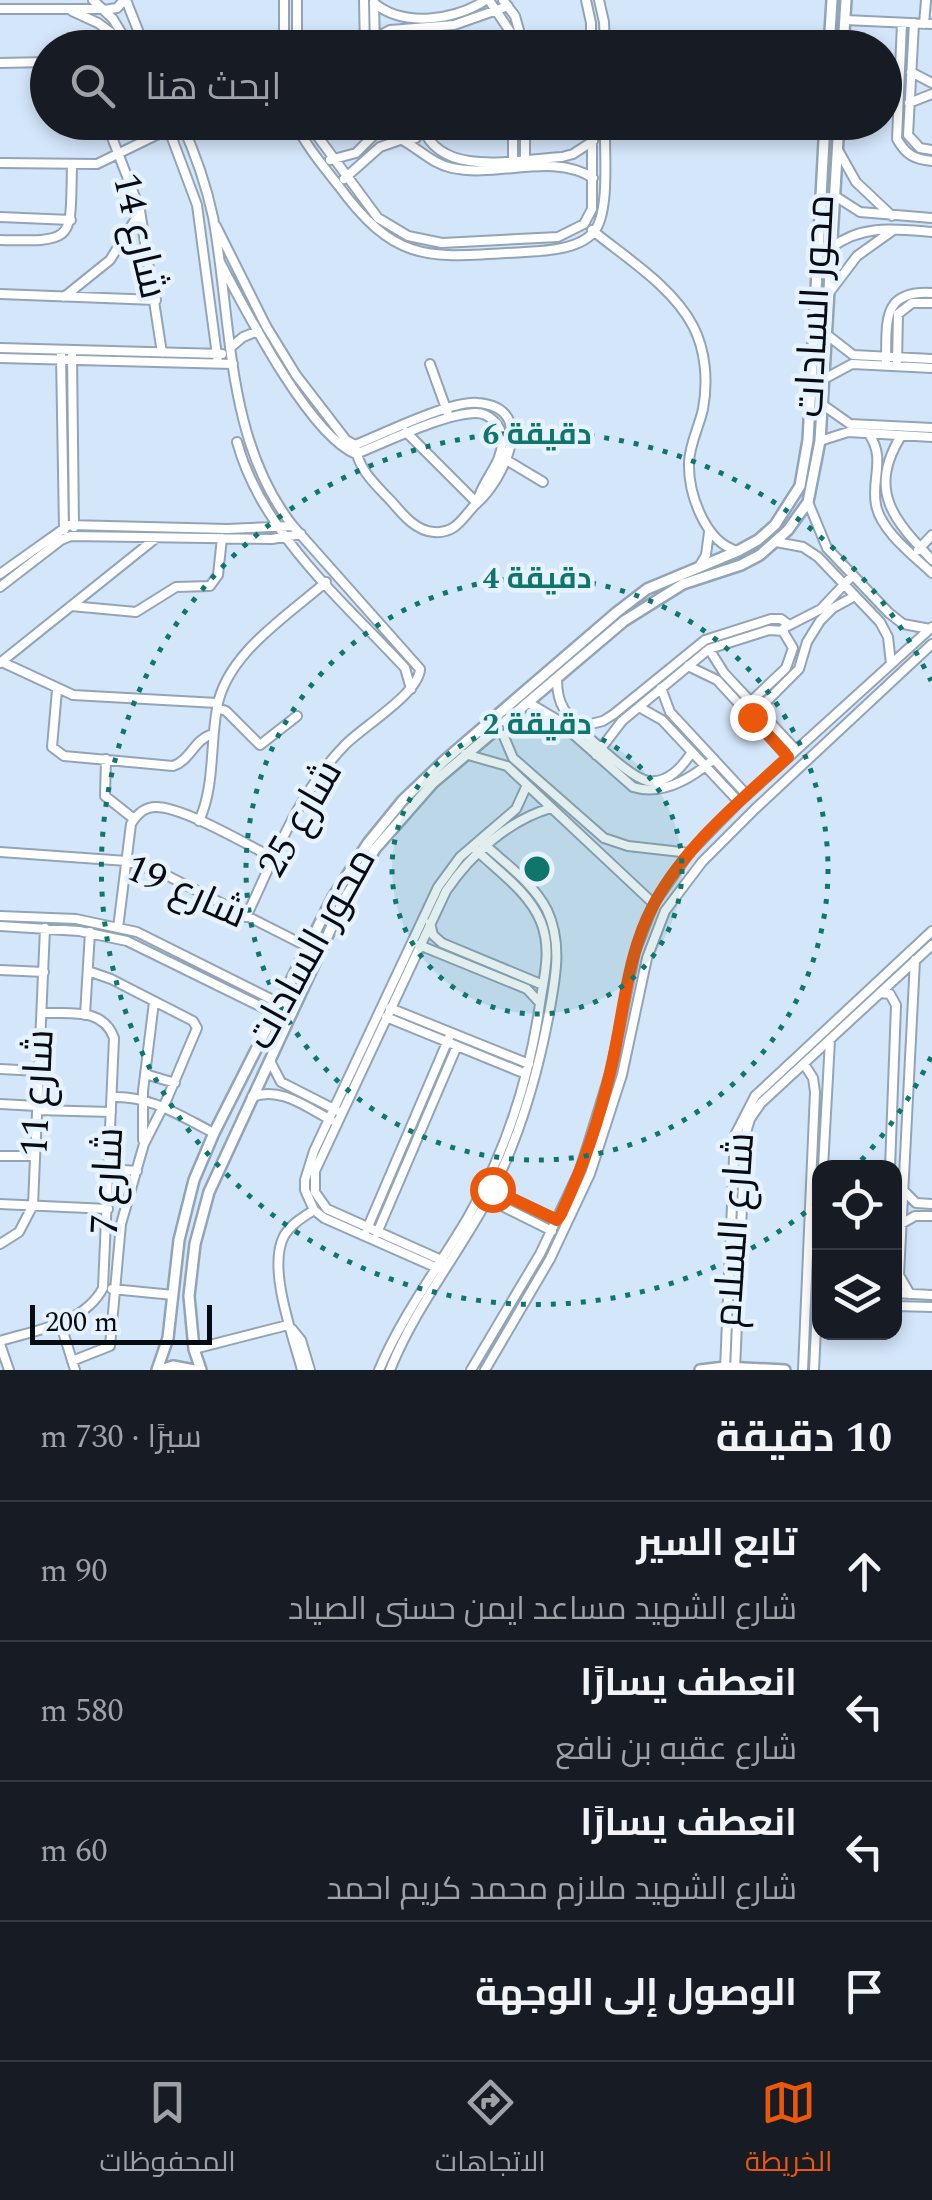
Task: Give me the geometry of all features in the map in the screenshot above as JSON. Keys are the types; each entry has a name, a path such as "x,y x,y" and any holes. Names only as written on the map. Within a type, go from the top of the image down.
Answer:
{"street":[{"path":"93,0 117,30"},
{"path":"0,10 102,10 117,8 125,0 138,30"},
{"path":"284,0 284,30"},
{"path":"297,0 297,30"},
{"path":"371,1 400,18 456,14 488,0 509,30"},
{"path":"586,0 591,30"},
{"path":"599,0 603,30"},
{"path":"830,30 832,0"},
{"path":"844,30 846,0"},
{"path":"926,0 911,72 908,135 920,148 932,150"},
{"path":"371,1 374,30"},
{"path":"367,30 371,1"},
{"path":"390,30 443,27 498,12 506,3 520,30"},
{"path":"68,9 107,30"},
{"path":"845,20 923,24"},
{"path":"902,23 902,30"},
{"path":"0,62 30,62"},
{"path":"911,72 932,83"},
{"path":"909,103 932,94"},
{"name":"شارع 14","path":"114,140 140,210 162,352"},
{"path":"0,164 97,164 145,140"},
{"path":"173,140 197,206 218,359"},
{"path":"188,140 214,220 231,356 252,449 274,502 416,662 420,676 411,689"},
{"path":"306,140 370,226 386,238 421,252 530,252 573,245 594,232 602,212 604,140"},
{"path":"319,140 378,218 425,241 528,240 568,234 584,224 592,209 593,141"},
{"path":"321,163 356,153 369,140"},
{"path":"338,185 380,147 402,140 446,167 480,171 513,164"},
{"path":"429,140 432,146 453,157 479,163 564,166 604,178"},
{"path":"513,140 513,164"},
{"path":"525,140 525,164"},
{"name":"محور السادات","path":"159,1370 168,1338 188,1197 214,1132 280,1002 339,886 368,843 403,800 647,589 758,540 789,506 806,464 824,140"},
{"path":"829,140 838,144 856,182 892,216"},
{"name":"محور السادات","path":"497,721 529,703 624,621 662,594 741,565 776,542 808,502 820,442 838,140"},
{"path":"898,140 904,151 915,159 932,161"},
{"path":"525,164 574,154 593,141"},
{"path":"0,240 47,241 66,230 71,220 72,166"},
{"path":"835,196 860,212 932,218"},
{"path":"64,296 110,260 140,210"},
{"path":"0,217 71,220"},
{"path":"214,220 262,328"},
{"path":"584,224 668,294 694,326 703,353 706,381 689,457 689,477 709,532 706,556 700,565"},
{"path":"828,293 856,256 895,229"},
{"path":"831,248 860,231 932,232"},
{"path":"218,258 325,431 344,449 356,449 471,402 483,403 502,414 512,435 508,461 485,498 448,531 418,527 366,474 356,449"},
{"path":"818,270 830,270"},
{"path":"886,361 886,320 894,303 911,293 932,292"},
{"path":"0,294 156,300"},
{"path":"897,362 898,314 912,303 932,302"},
{"path":"72,354 218,359 231,356 243,337 262,328"},
{"path":"826,334 852,355 932,368"},
{"path":"0,348 61,354"},
{"path":"0,358 162,352 218,359"},
{"path":"61,354 70,537"},
{"path":"68,525 72,354"},
{"path":"897,362 932,359"},
{"path":"824,379 852,364 886,361"},
{"path":"430,364 448,414"},
{"path":"822,405 850,424 901,436 932,437"},
{"path":"448,414 484,414 502,435 497,462 478,494 477,504"},
{"path":"820,442 848,432 932,428"},
{"path":"404,431 477,504"},
{"path":"869,434 880,459 876,510 882,521 928,558 932,573"},
{"path":"901,436 890,462 886,499 917,551"},
{"path":"237,442 249,480 278,528 405,668 411,689"},
{"path":"508,461 543,482"},
{"path":"264,508 274,502"},
{"path":"808,502 827,548 852,575 903,624 931,628"},
{"path":"0,574 68,525 293,526"},
{"path":"709,532 725,546 738,550"},
{"path":"0,587 70,537 287,538 300,534"},
{"path":"917,551 932,535"},
{"path":"156,538 1,662 57,690 90,697 217,706 260,745 297,716"},
{"path":"72,606 136,612 176,586 210,586 218,575 222,538"},
{"path":"776,542 803,548 855,596 884,629 891,664"},
{"path":"600,751 614,729 709,648 766,630 786,628 820,609 852,575"},
{"path":"198,821 209,798 213,734 222,688 240,660 326,582"},
{"path":"755,714 799,669 804,650 820,622 833,608 855,596"},
{"path":"579,727 614,714 705,640 781,619 794,648 786,668 747,705"},
{"path":"471,1370 540,1254 590,1140 611,1070 631,966 654,904 690,852 746,795 931,628"},
{"path":"485,1370 550,1259 601,1143 622,1075 639,986 665,911 702,862 932,644"},
{"path":"709,648 788,757"},
{"path":"794,648 804,650"},
{"path":"688,666 708,673 747,705"},
{"path":"557,679 560,702 633,786 663,790 714,759"},
{"path":"662,688 670,712 746,795"},
{"name":"شارع 25","path":"246,918 302,803 333,758 411,689"},
{"path":"57,690 54,751 64,756 173,766 185,760 203,738 213,734"},
{"path":"529,703 548,712 637,777 648,780 670,776 692,752"},
{"path":"639,708 662,720 739,802"},
{"path":"755,714 796,750"},
{"path":"497,721 513,758 604,838 628,846 690,852 702,862"},
{"path":"463,751 503,764 665,911"},
{"name":"محور السادات","path":"198,1370 189,1296 199,1225 209,1192 344,900 375,850 408,808 463,751"},
{"path":"106,759 106,796 134,818"},
{"path":"338,1111 430,901 448,872 516,810 528,786"},
{"path":"134,818 153,807 198,821 274,858"},
{"path":"442,1266 329,1222 305,1190 305,1180 455,877 479,846 524,818 551,808"},
{"path":"116,938 134,818"},
{"path":"479,846 539,918 547,948 527,1069 488,1188"},
{"path":"390,1370 442,1266 488,1188 538,1065 556,971 552,924 536,893 479,846"},
{"name":"شارع 19","path":"0,852 128,861 166,875 308,947"},
{"path":"0,916 76,919 137,932 280,1002 291,1015"},
{"path":"430,923 433,934 442,943 543,985"},
{"path":"0,926 90,932 116,938 275,1013 291,1015"},
{"name":"شارع 11","path":"0,1244 19,1232 33,1205 45,928"},
{"name":"شارع السلام","path":"730,1369 736,1135 748,1105 932,931"},
{"path":"42,1013 86,1014 90,932"},
{"path":"419,945 527,989 540,1004"},
{"name":"شارع السلام","path":"736,1224 745,1136 761,1102 932,945"},
{"path":"915,960 902,1189 916,1202 932,1204"},
{"path":"0,970 44,972"},
{"path":"60,1322 74,1366 110,1346 118,1240 144,1144 197,1028 192,1020 88,971"},
{"path":"880,994 890,994 896,1005 890,1160"},
{"path":"144,1144 142,1100 154,1002"},
{"path":"388,1012 527,1069"},
{"name":"شارع 7","path":"0,1342 87,1309 103,1288 113,1032 102,1019 86,1014"},
{"path":"452,1040 527,1069"},
{"path":"367,1229 452,1040"},
{"path":"377,1234 452,1040"},
{"path":"823,1160 830,1040"},
{"path":"270,1061 282,1082 338,1111"},
{"path":"802,1370 816,1092 804,1064"},
{"path":"0,1069 39,1071"},
{"path":"145,1074 175,1083"},
{"path":"252,1097 282,1095 333,1121"},
{"path":"112,1098 142,1100 214,1132"},
{"path":"0,1104 111,1112"},
{"path":"0,1156 34,1156"},
{"path":"109,1169 137,1172"},
{"path":"488,1188 567,1225"},
{"path":"484,1197 552,1230"},
{"path":"0,1204 108,1209"},
{"path":"318,1207 442,1266"},
{"path":"302,1370 288,1326 279,1250 288,1230 318,1207"},
{"path":"902,1223 915,1216 932,1216"},
{"path":"900,1250 899,1274 914,1294 916,1306"},
{"path":"540,1254 550,1259"},
{"path":"379,1370 413,1304 442,1266"},
{"path":"103,1288 172,1294"},
{"path":"902,1294 932,1294"},
{"path":"902,1306 932,1307"},
{"path":"194,1349 288,1326"},
{"path":"288,1326 300,1340 310,1370"},
{"path":"814,1370 816,1340"},
{"path":"0,1342 9,1370"},
{"path":"159,1370 173,1366 198,1370"},
{"path":"700,1370 785,1370"}],"route":[{"path":"492,1189 557,1220 561,1214 597,1117 611,1070 635,952 654,904 690,852 788,757 752,717"}]}
